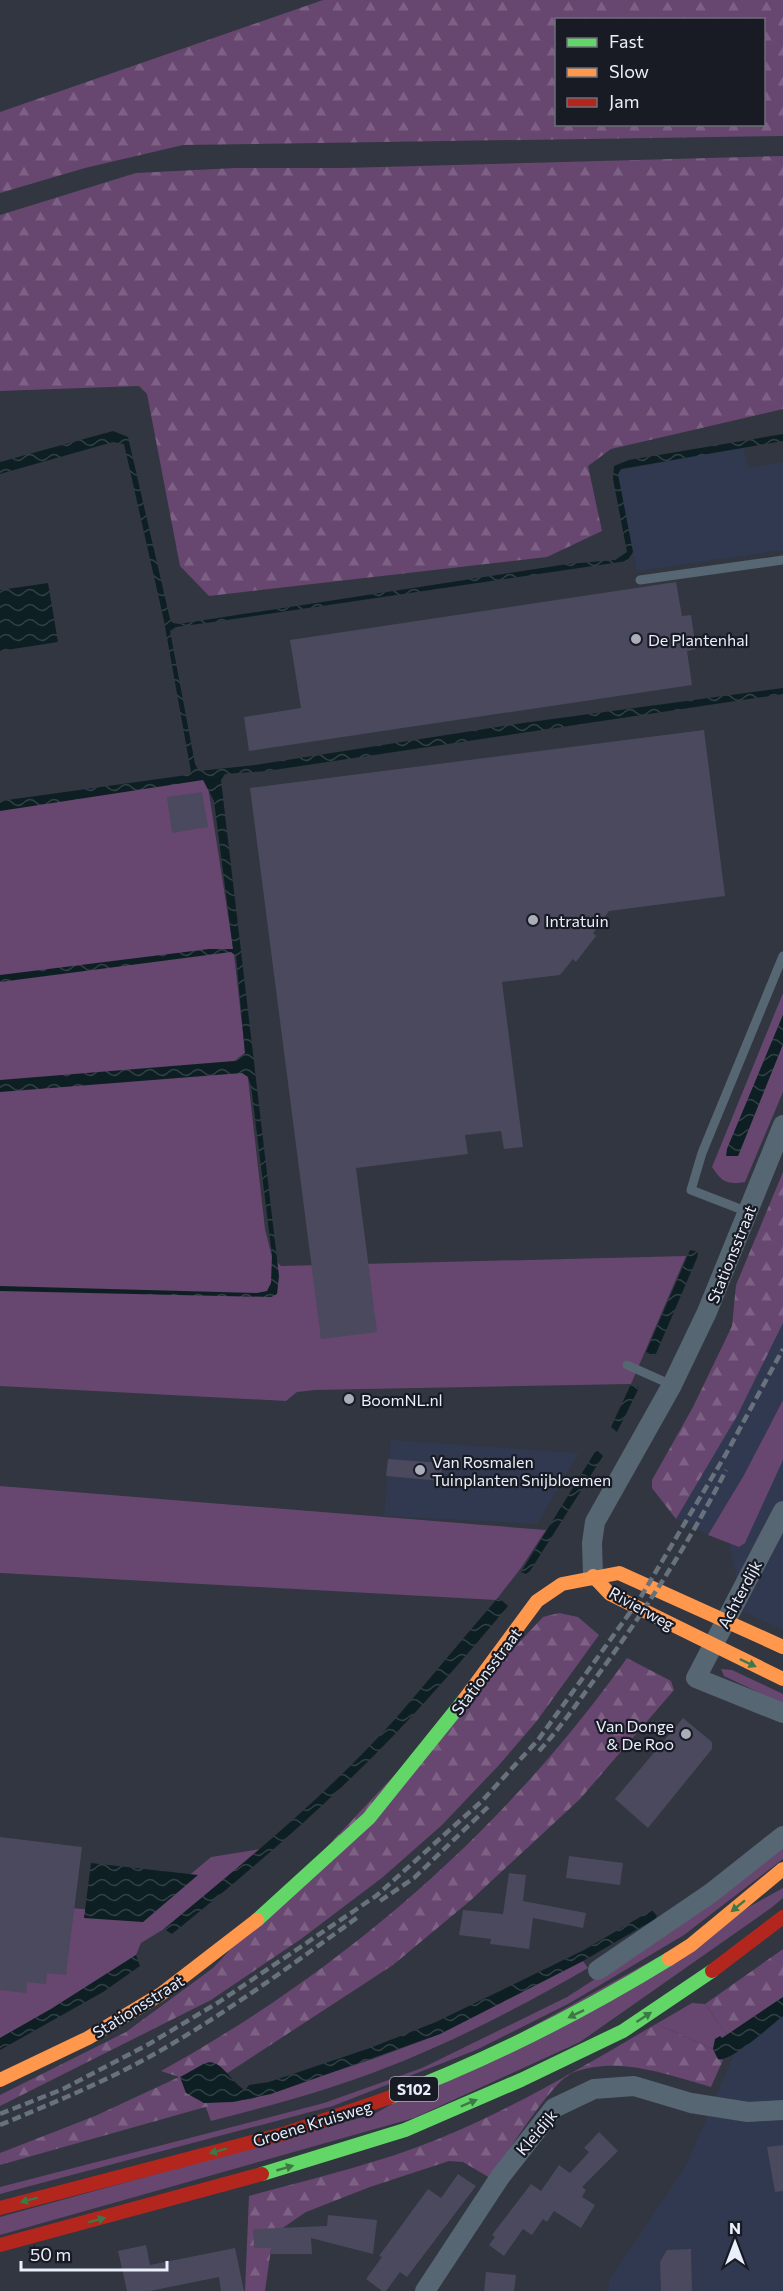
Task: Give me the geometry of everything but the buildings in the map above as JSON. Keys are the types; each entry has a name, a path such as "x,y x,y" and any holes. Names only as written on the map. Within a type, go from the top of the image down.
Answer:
{"main road":[{"name":"Rivierweg","path":"593,1576 619,1573 632,1577 783,1647"},
{"name":"Rivierweg","path":"593,1576 610,1594 783,1679"},
{"name":"Stationsstraat","path":"0,2080 88,2038 161,1994 228,1945 302,1883 369,1818 432,1742 537,1601 562,1584 593,1576"},
{"name":"Groene Kruisweg","path":"0,2208 283,2134 361,2109 450,2075 587,2008 641,1976 691,1945 783,1869"},
{"name":"S102","path":"0,2245 206,2191 405,2130 521,2080 623,2031 699,1982 783,1917"}],"street":[{"name":"Stationsstraat","path":"593,1576 592,1543 595,1522 672,1385 707,1312 783,1125"},
{"name":"Achterdijk","path":"783,1511 696,1678 783,1713"},
{"path":"598,1970 711,1893 783,1836"},
{"name":"Kleidijk","path":"425,2291 500,2177 554,2108 594,2089 634,2086 691,2103 748,2112 783,2110"}],"lane":[{"path":"640,580 783,560"},
{"path":"748,1212 691,1190 702,1153 783,956"},
{"path":"627,1365 672,1385"}],"shaded area":[{"path":"743,446 748,468 783,462 783,550 637,571 617,471"},
{"path":"783,1323 783,1400 744,1475 708,1535 676,1519 737,1416"},
{"path":"783,1423 783,1630 744,1612 726,1530"},
{"path":"391,1440 579,1453 537,1524 384,1516"},
{"path":"783,1966 783,2291 608,2291 609,2280 686,2166 764,1984"}],"green space":[{"path":"323,0 783,0 783,136 183,145 85,168 0,193 0,112"},
{"path":"783,156 783,409 611,449 588,466 602,531 547,557 209,596 180,566 147,394 139,386 0,391 0,215 136,173 235,168 343,168"},
{"path":"206,774 234,954 265,1229 272,1257 281,1266 686,1256 631,1384 315,1390 297,1392 286,1401 0,1386 0,802"},
{"path":"783,993 783,1015 727,1149 727,1156 738,1156 783,1044 783,1092 745,1182 729,1183 722,1179 712,1167"},
{"path":"783,1172 783,1323 737,1416 676,1519 652,1488 652,1480 693,1407 732,1326 736,1285"},
{"path":"783,1400 783,1460 745,1543 739,1547 708,1535 744,1475"},
{"path":"0,1486 546,1530 496,1600 0,1573"},
{"path":"559,1613 578,1617 599,1635 536,1722 442,1825 383,1877 301,1939 211,2000 0,2106 0,2095 126,2032 213,1968 543,1617"},
{"path":"627,1658 671,1681 674,1690 580,1799 471,1900 393,1965 226,2074 218,2065 180,2077 204,2103 216,2104 0,2165 0,2153 95,2116 179,2077 161,2071 229,2031 294,1988 357,1941 417,1891 529,1781"},
{"path":"721,1669 732,1670 783,1694 783,1704 724,1676"},
{"path":"783,1844 783,1859 684,1935 570,2003 476,2050 333,2106 0,2194 0,2187 324,2103 422,2068 567,1997 666,1933"},
{"path":"261,1849 164,1929 141,1943 136,1955 51,2009 0,2038 0,1983 72,1908 142,1915 211,1857"},
{"path":"783,1888 783,1898 771,1908 580,2042 414,2118 0,2235 0,2217 374,2114"},
{"path":"783,1949 783,1997 727,2035 705,2004"},
{"path":"583,1961 588,1968 527,2002 464,2034 401,2062 320,2091 211,2121 204,2103 251,2099 373,2059 440,2034"},
{"path":"692,2003 705,2004 727,2035 716,2042 713,2049 656,2024"},
{"path":"656,2024 713,2049 718,2059 723,2060 711,2087 624,2066 589,2068 572,2073 552,2090 490,2178 463,2162 449,2161 370,2187 306,2212 284,2227 272,2242 265,2291 245,2291 249,2196 372,2162 444,2137 537,2092"}],"water":[{"path":"113,431 128,437 170,619 173,623 179,624 568,564 615,560 627,552 613,479 614,466 629,460 783,434 783,441 621,469 618,474 633,552 627,561 176,627 170,631 195,764 199,771 255,765 523,723 783,688 783,694 267,771 225,774 221,780 279,1276 277,1294 271,1297 0,1291 0,1286 257,1293 267,1291 271,1283 272,1255 248,1077 242,1073 0,1092 0,1080 234,1061 245,1053 236,956 231,952 0,982 0,975 209,949 233,949 214,801 203,780 0,811 0,801 187,775 191,772 164,621 124,444 113,442 0,474 0,462"},
{"path":"48,583 58,642 0,651 0,590"},
{"path":"783,1015 783,1044 738,1156 726,1156 727,1149"},
{"path":"690,1250 698,1252 697,1258 655,1356 646,1352"},
{"path":"631,1384 639,1388 617,1432 611,1427"},
{"path":"598,1451 603,1456 530,1571 526,1574 521,1572 595,1452"},
{"path":"500,1599 508,1606 439,1686 370,1760 259,1862 172,1934 164,1929 284,1828 342,1774 396,1718 496,1600"},
{"path":"91,1863 198,1875 143,1922 84,1918"},
{"path":"652,1910 657,1916 655,1919 583,1961 440,2034 271,2094 233,2102 204,2103 186,2093 180,2077 211,2062 222,2068 245,2090 249,2085 269,2082 370,2048 436,2022 584,1950"},
{"path":"136,1955 140,1966 103,1992 0,2050 0,2038 51,2009"},
{"path":"783,1997 783,2016 742,2049 718,2059 713,2049 715,2039 720,2036 722,2038"}],"railway":[{"path":"0,2114 63,2089 149,2044 219,2002 376,1896 482,1801 538,1740 639,1600 726,1454 783,1349"},
{"path":"539,1751 572,1710 653,1596 684,1547 726,1470"},
{"path":"380,1901 414,1878 488,1807"},
{"path":"0,2125 100,2082 184,2037 285,1970 358,1917"}],"traffic: fast":[{"path":"257,1920 369,1818 464,1700"},
{"path":"391,2097 427,2083 533,2034 669,1959"},
{"path":"262,2174 405,2130 521,2080 623,2031 712,1971"}],"traffic: slow":[{"path":"464,1700 537,1601 562,1584 619,1573 783,1647"},
{"path":"593,1576 610,1594 783,1679"},
{"path":"669,1959 691,1945 783,1869"},
{"path":"0,2080 88,2038 161,1994 257,1920"}],"traffic: jam":[{"path":"712,1971 783,1917"},
{"path":"0,2208 283,2134 391,2097"},
{"path":"0,2245 262,2174"}],"place":[{"name":"De Plantenhal","path":"636,639"},
{"name":"Intratuin","path":"533,920"},
{"name":"BoomNL.nl","path":"349,1399"},
{"name":"Van Rosmalen Tuinplanten Snijbloemen","path":"420,1470"},
{"name":"Van Donge & De Roo","path":"686,1734"}]}
